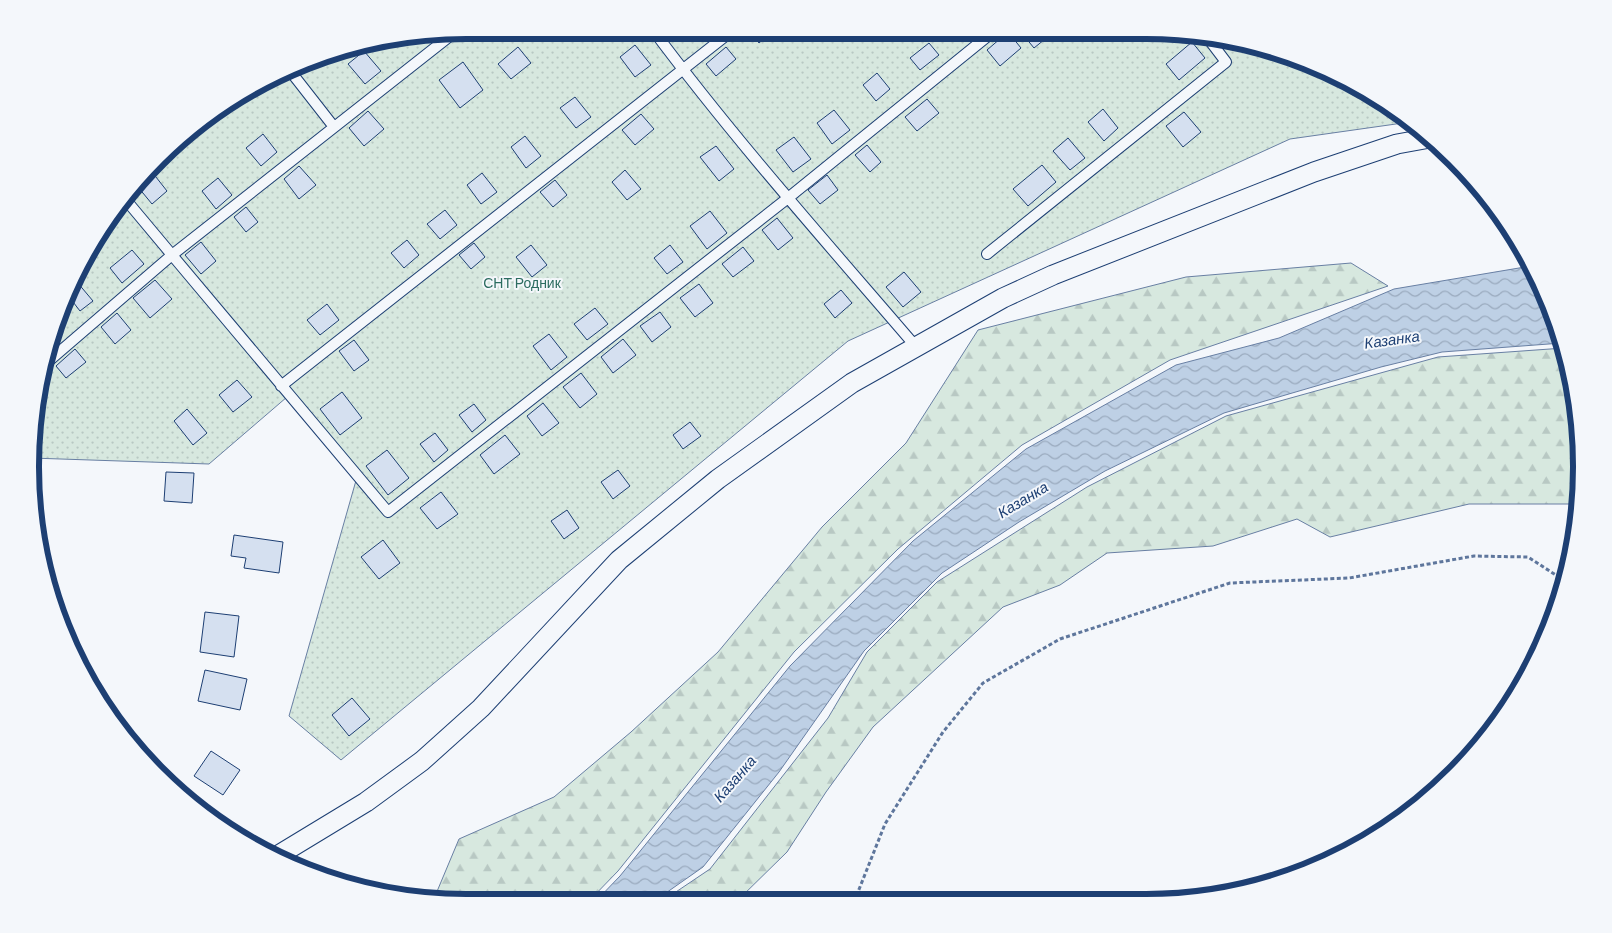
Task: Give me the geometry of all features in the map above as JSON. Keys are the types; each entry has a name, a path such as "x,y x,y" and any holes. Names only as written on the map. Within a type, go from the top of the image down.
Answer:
{"street":[{"path":"283,853 366,802 422,761 481,708 619,560 718,480 852,383 1003,298 1053,274 1314,172 1396,144 1421,140"}],"lane":[{"path":"660,39 788,198 916,348"},
{"path":"281,386 722,39"},
{"path":"129,204 388,512 788,198 984,39"},
{"path":"53,358 172,255 445,40"},
{"path":"987,254 1226,62 1212,44"},
{"path":"294,75 334,127"}],"path":[{"path":"857,894 885,824 943,732 983,683 1060,638 1230,583 1349,578 1474,556 1528,556 1559,577"}],"green space":[{"name":"СНТ Родник","path":"466,39 1173,40 1229,47 1283,61 1335,83 1401,123 1290,139 848,341 341,760 289,716 357,477 287,397 209,464 39,458 42,411 53,356 61,329 83,277 111,229 145,184 184,145 229,111 277,83 329,61 356,53 411,42"},
{"path":"1351,263 1388,286 1170,360 1022,445 898,549 794,652 618,871 596,894 436,893 459,839 554,797 631,732 718,652 822,527 906,443 978,330 1186,277"},
{"path":"1557,349 1570,411 1573,466 1571,504 1469,504 1330,537 1297,519 1213,546 1107,553 1060,585 1003,607 873,727 826,792 787,852 744,894 673,894 710,869 828,718 867,652 937,582 1087,487 1226,416 1438,357"}],"water":[{"name":"Казанка","path":"1524,267 1541,303 1555,344 1442,352 1381,367 1224,413 1105,471 1019,522 942,573 864,651 779,772 703,867 664,894 603,894 620,876 790,666 913,541 1026,449 1176,365 1279,338 1394,289"}],"building":[{"path":"756,39 764,39 759,43"},
{"path":"1000,39 1014,39 1021,48 1000,66 987,50"},
{"path":"1027,39 1045,39 1034,48"},
{"path":"1192,42 1205,58 1179,80 1166,64"},
{"path":"929,43 939,55 920,70 910,58"},
{"path":"635,45 651,65 635,77 620,57"},
{"path":"518,47 531,63 511,79 498,64"},
{"path":"726,47 736,59 716,76 706,64"},
{"path":"364,51 381,71 365,84 348,64"},
{"path":"463,62 483,90 460,108 439,80"},
{"path":"877,73 890,89 876,101 863,85"},
{"path":"575,97 591,117 576,128 560,108"},
{"path":"927,99 939,113 917,131 905,117"},
{"path":"1103,109 1118,128 1104,141 1088,122"},
{"path":"834,110 850,130 832,144 817,123"},
{"path":"368,111 384,129 364,146 349,128"},
{"path":"1184,112 1201,132 1183,147 1166,126"},
{"path":"641,114 654,129 635,145 622,130"},
{"path":"263,134 277,152 261,166 246,148"},
{"path":"525,136 541,156 526,168 511,147"},
{"path":"794,137 811,159 793,172 776,150"},
{"path":"1068,138 1085,158 1070,170 1053,151"},
{"path":"867,145 881,162 870,172 855,155"},
{"path":"716,146 734,169 719,181 700,157"},
{"path":"1042,165 1056,182 1028,206 1013,189"},
{"path":"299,166 316,185 299,199 284,179"},
{"path":"625,170 641,189 627,200 612,182"},
{"path":"482,173 497,192 481,204 467,185"},
{"path":"154,175 167,191 152,204 140,190"},
{"path":"827,175 838,190 820,204 808,190"},
{"path":"218,178 232,195 216,209 202,191"},
{"path":"555,180 567,195 553,207 540,192"},
{"path":"246,207 258,222 246,232 234,217"},
{"path":"445,210 457,225 440,239 427,224"},
{"path":"710,211 727,233 707,249 690,226"},
{"path":"777,218 793,238 778,250 762,230"},
{"path":"407,240 419,255 404,268 391,253"},
{"path":"201,242 216,261 201,274 185,255"},
{"path":"474,243 485,257 471,269 459,255"},
{"path":"531,245 547,265 532,277 516,257"},
{"path":"670,245 683,262 667,274 654,258"},
{"path":"743,247 754,261 733,277 722,264"},
{"path":"132,250 144,264 122,283 110,268"},
{"path":"904,272 921,292 903,307 886,287"},
{"path":"155,280 172,299 150,318 133,298"},
{"path":"699,284 713,303 695,317 680,298"},
{"path":"79,285 93,301 80,311 72,301"},
{"path":"841,290 852,303 835,318 824,304"},
{"path":"327,304 339,320 320,335 307,320"},
{"path":"595,308 608,324 587,340 574,324"},
{"path":"660,312 671,327 652,342 640,326"},
{"path":"117,313 131,330 115,344 101,327"},
{"path":"549,334 567,357 551,370 533,346"},
{"path":"623,339 636,355 613,373 601,357"},
{"path":"354,340 369,360 354,371 339,351"},
{"path":"75,349 86,362 66,378 56,366"},
{"path":"581,373 597,394 580,408 563,387"},
{"path":"237,380 252,397 233,412 219,395"},
{"path":"342,392 362,418 340,435 320,409"},
{"path":"543,403 559,423 542,436 527,416"},
{"path":"474,404 486,420 472,432 459,415"},
{"path":"187,409 207,433 193,445 174,421"},
{"path":"690,422 701,436 683,449 673,435"},
{"path":"435,433 448,450 434,462 420,444"},
{"path":"505,435 520,454 494,474 480,455"},
{"path":"387,450 409,478 388,495 366,466"},
{"path":"618,470 630,486 613,499 601,482"},
{"path":"166,472 194,473 192,503 164,501"},
{"path":"441,492 458,514 437,529 420,508"},
{"path":"567,510 579,528 564,539 551,521"},
{"path":"234,535 283,542 279,573 244,568 246,558 231,556"},
{"path":"383,540 400,563 379,579 361,557"},
{"path":"205,612 239,616 234,657 200,652"},
{"path":"205,670 247,679 240,710 198,701"},
{"path":"352,698 370,719 349,736 332,715"},
{"path":"211,751 240,770 223,795 194,776"}]}
